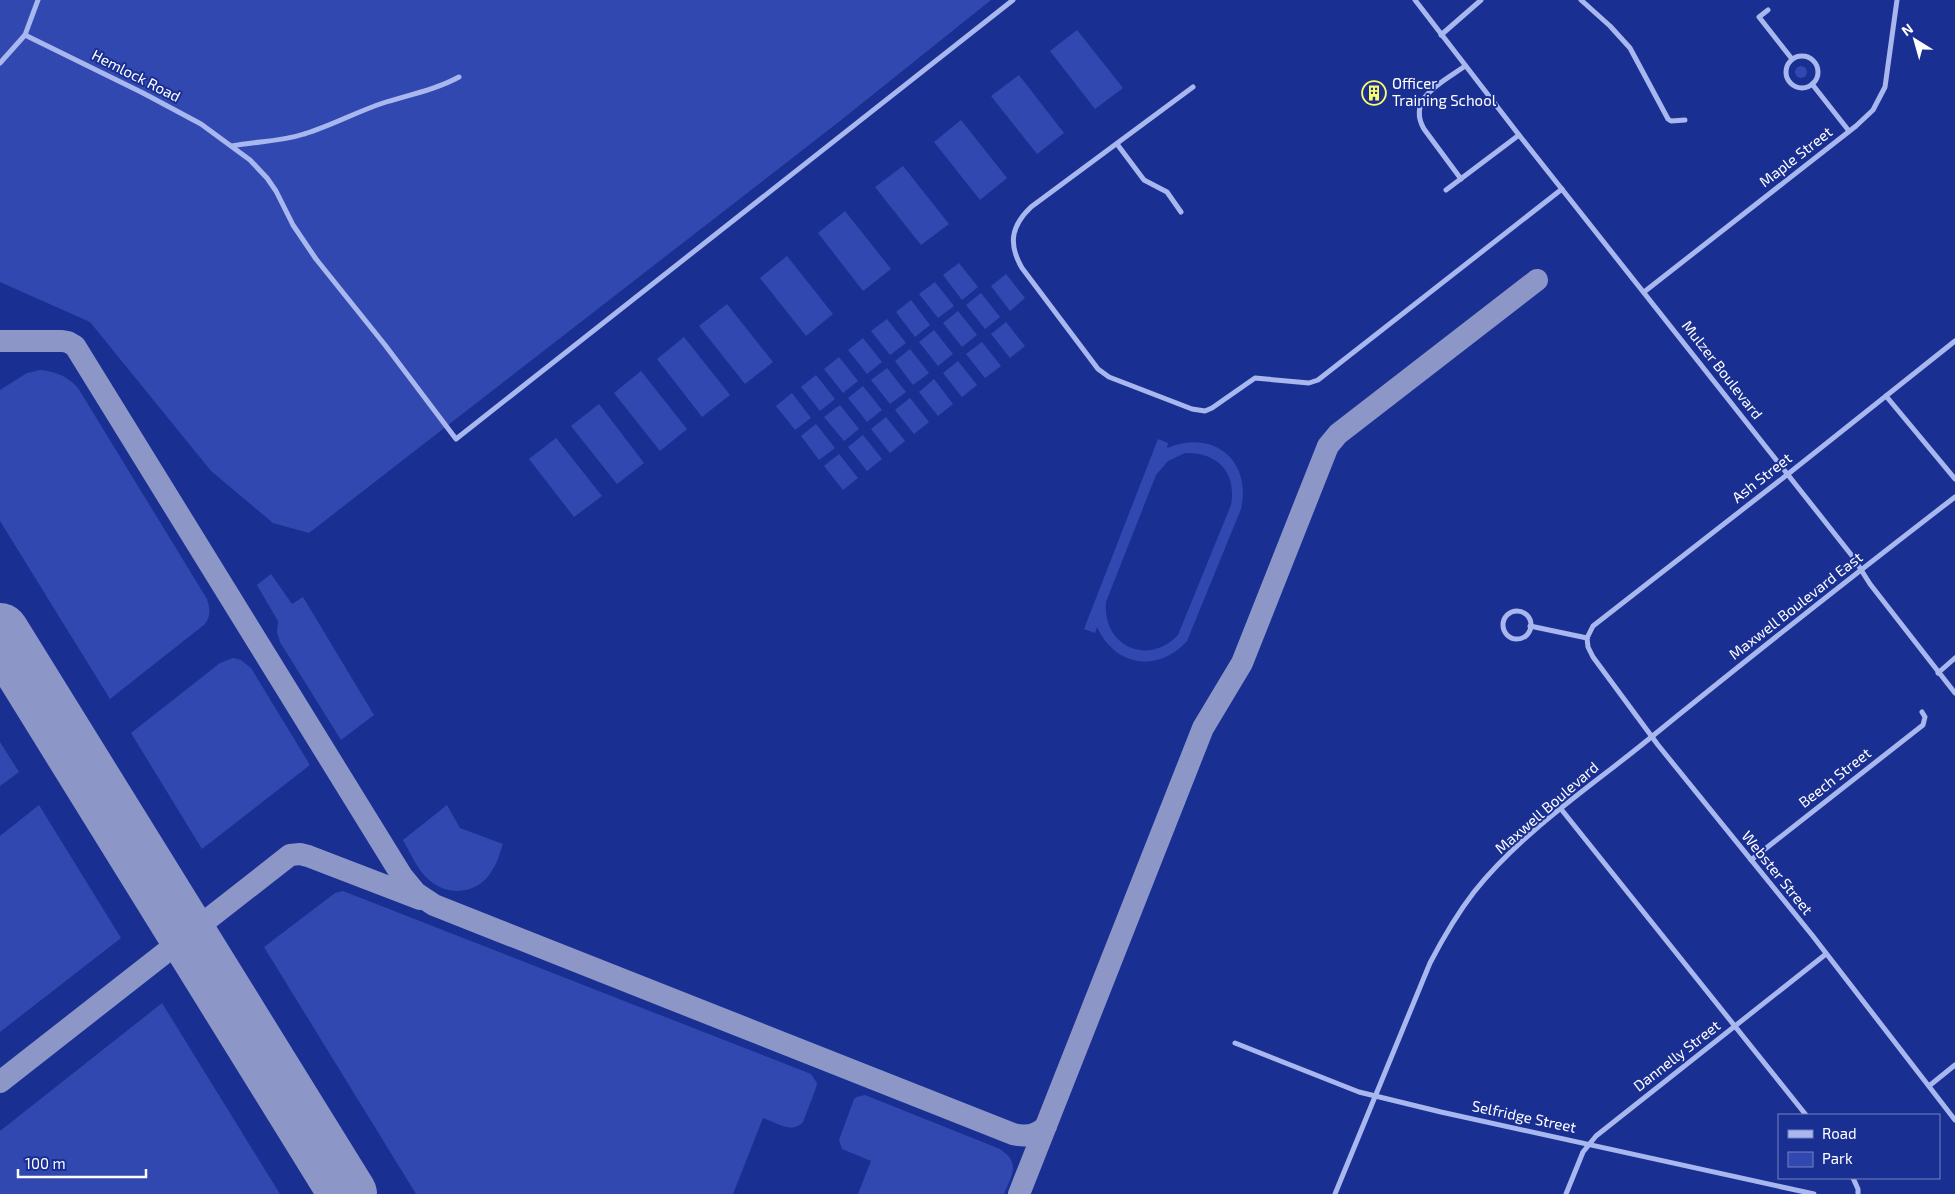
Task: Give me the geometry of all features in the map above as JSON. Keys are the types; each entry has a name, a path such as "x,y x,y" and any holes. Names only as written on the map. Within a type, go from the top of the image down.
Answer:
{"street":[{"path":"0,63 25,35 38,0"},
{"name":"Hemlock Road","path":"25,35 201,124 250,160 268,178 297,231 316,260 456,439 1014,0"},
{"name":"Mulzer Boulevard","path":"1415,0 1519,135 1788,474 1955,693"},
{"path":"1441,35 1481,0"},
{"path":"1581,0 1610,26 1630,48 1668,120 1685,120"},
{"name":"Maple Street","path":"1644,292 1849,131 1873,110 1885,87 1897,0"},
{"path":"1768,10 1759,17 1792,59"},
{"path":"1804,56 1816,64 1817,74 1812,84 1800,87 1789,82 1786,70 1792,59 1804,56"},
{"path":"1461,179 1424,129 1418,113 1420,102 1427,94 1465,66"},
{"path":"232,146 276,141 302,135 381,104 445,85 459,77"},
{"path":"1812,84 1849,131"},
{"path":"1193,86 1023,214 1014,231 1014,250 1022,268 1092,362 1103,373 1175,403 1200,410 1217,405 1255,378 1310,383 1318,380 1562,189"},
{"path":"1446,190 1519,135"},
{"path":"1117,144 1144,180 1166,192 1181,212"},
{"name":"Ash Street","path":"1587,638 1593,626 1602,618 1788,474 1955,340"},
{"path":"1886,396 1955,479"},
{"name":"Maxwell Boulevard East","path":"1653,736 1955,497"},
{"path":"1517,611 1527,616 1530,626 1525,636 1514,638 1507,634 1504,623 1509,614 1517,611"},
{"path":"1530,626 1587,638"},
{"name":"Webster Street","path":"1587,638 1588,647 1593,657 1653,736 1955,1120"},
{"path":"1938,673 1955,658"},
{"name":"Beech Street","path":"1751,860 1923,726 1925,717 1922,712"},
{"name":"Maxwell Boulevard","path":"1335,1194 1430,962 1452,924 1475,891 1523,841 1653,736"},
{"path":"1561,809 1736,1025 1805,1114"},
{"name":"Dannelly Street","path":"1566,1194 1583,1152 1596,1136 1826,954"},
{"name":"Selfridge Street","path":"1235,1043 1331,1082 1375,1096 1814,1194"},
{"path":"1929,1086 1955,1065"},
{"path":"1853,1179 1858,1194"}],"green space":[{"path":"0,0 991,0 840,121 309,533 273,523 211,471 90,322 0,282"},
{"path":"1077,30 1123,88 1095,109 1050,51"},
{"path":"1801,66 1807,72 1801,78 1795,72"},
{"path":"1019,75 1064,133 1037,154 991,96"},
{"path":"961,120 1007,178 980,200 934,142"},
{"path":"903,166 949,224 921,245 875,187"},
{"path":"845,211 891,269 863,291 818,233"},
{"path":"787,256 833,314 806,336 760,278"},
{"path":"959,263 978,287 962,300 943,275"},
{"path":"1006,274 1025,298 1010,311 991,286"},
{"path":"935,282 954,306 938,318 919,294"},
{"path":"981,293 1000,317 985,329 966,305"},
{"path":"911,300 930,325 915,337 896,312"},
{"path":"727,304 773,362 745,384 699,326"},
{"path":"958,311 977,335 962,347 943,323"},
{"path":"887,319 906,343 890,355 871,331"},
{"path":"1006,322 1025,346 1010,358 991,334"},
{"path":"934,330 953,354 938,366 919,342"},
{"path":"684,337 730,395 702,417 657,359"},
{"path":"863,338 882,362 867,374 848,350"},
{"path":"982,342 1001,366 985,378 966,354"},
{"path":"910,349 929,373 913,385 895,361"},
{"path":"839,357 858,381 843,393 824,369"},
{"path":"958,361 977,385 962,397 943,373"},
{"path":"887,368 906,392 890,404 871,380"},
{"path":"40,370 61,375 78,388 207,599 209,606 209,615 205,624 110,699 0,521 0,390 27,373"},
{"path":"641,371 687,429 660,451 614,393"},
{"path":"816,375 835,399 820,411 801,387"},
{"path":"934,379 953,404 938,416 919,392"},
{"path":"863,386 882,410 867,422 848,398"},
{"path":"792,393 811,418 795,430 776,406"},
{"path":"910,398 929,422 914,434 895,410"},
{"path":"599,404 644,463 617,484 571,426"},
{"path":"840,405 859,429 844,441 824,417"},
{"path":"886,417 905,441 890,453 871,429"},
{"path":"816,424 835,448 819,460 801,436"},
{"path":"863,435 882,459 867,471 848,447"},
{"path":"556,438 602,496 574,517 529,459"},
{"path":"1158,439 1168,443 1167,448 1184,443 1200,443 1214,446 1225,453 1235,463 1241,476 1243,492 1241,509 1187,641 1163,658 1138,661 1125,657 1114,650 1097,627 1095,633 1084,629","holes":["1185,453 1196,454 1215,460 1228,474 1232,493 1231,505 1178,635 1166,645 1154,650 1141,650 1129,647 1119,640 1111,630 1107,617 1106,602 1156,475 1168,461"]},
{"path":"839,454 858,478 843,490 824,466"},
{"path":"271,574 292,604 303,597 374,715 341,740 280,642 277,632 278,621 257,585"},
{"path":"233,658 241,660 251,668 310,765 202,849 131,733 220,663"},
{"path":"0,742 19,772 0,786"},
{"path":"39,805 121,938 0,1032 0,836"},
{"path":"447,805 460,828 503,844 496,863 487,877 480,884 472,888 454,891 436,885 424,875 403,840"},
{"path":"343,891 811,1074 817,1083 803,1122 799,1126 789,1128 763,1118 733,1194 416,1194 264,947 335,893"},
{"path":"162,1003 280,1194 0,1194 0,1131"},
{"path":"865,1095 1000,1149 1007,1154 1013,1164 1012,1175 1004,1194 858,1194 871,1161 842,1149 839,1140 854,1099"}],"taxiway":[{"path":"1019,1194 1203,728 1242,663 1328,446 1338,434 1537,280"},
{"path":"0,341 62,341 75,346 402,876 416,893 434,905 1013,1134 1031,1135 1039,1132 1046,1126"},
{"path":"0,1082 290,855 300,854 308,856 420,899"}],"runway":[{"path":"0,632 348,1194"}],"place":[{"name":"Officer Training School","path":"1374,93"}]}
